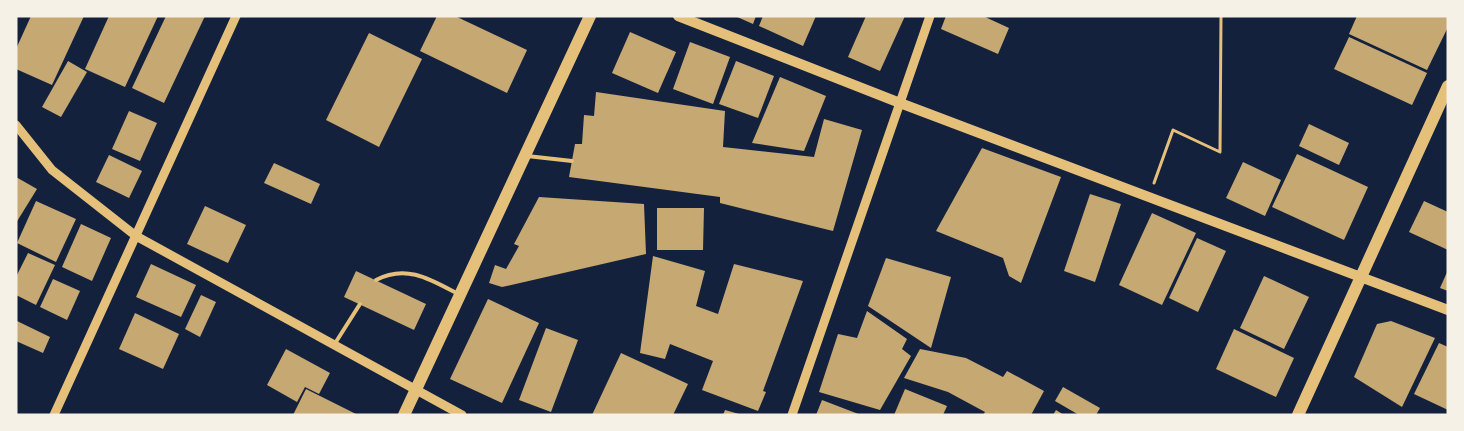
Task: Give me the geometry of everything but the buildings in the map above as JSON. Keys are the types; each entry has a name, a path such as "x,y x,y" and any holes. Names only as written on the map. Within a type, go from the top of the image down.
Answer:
{"main road":[{"path":"404,415 590,16"},
{"path":"678,16 900,104 1448,310"},
{"path":"1298,415 1448,86"}],"street":[{"path":"54,415 236,16"},
{"path":"792,415 930,16"},
{"path":"16,125 52,170 136,236 462,415"}],"lane":[{"path":"525,156 572,161"},
{"path":"376,280 387,274 407,272 428,278 460,295"},
{"path":"334,345 360,304"}],"path":[{"path":"1149,198 1173,130 1220,152 1221,16"}]}
